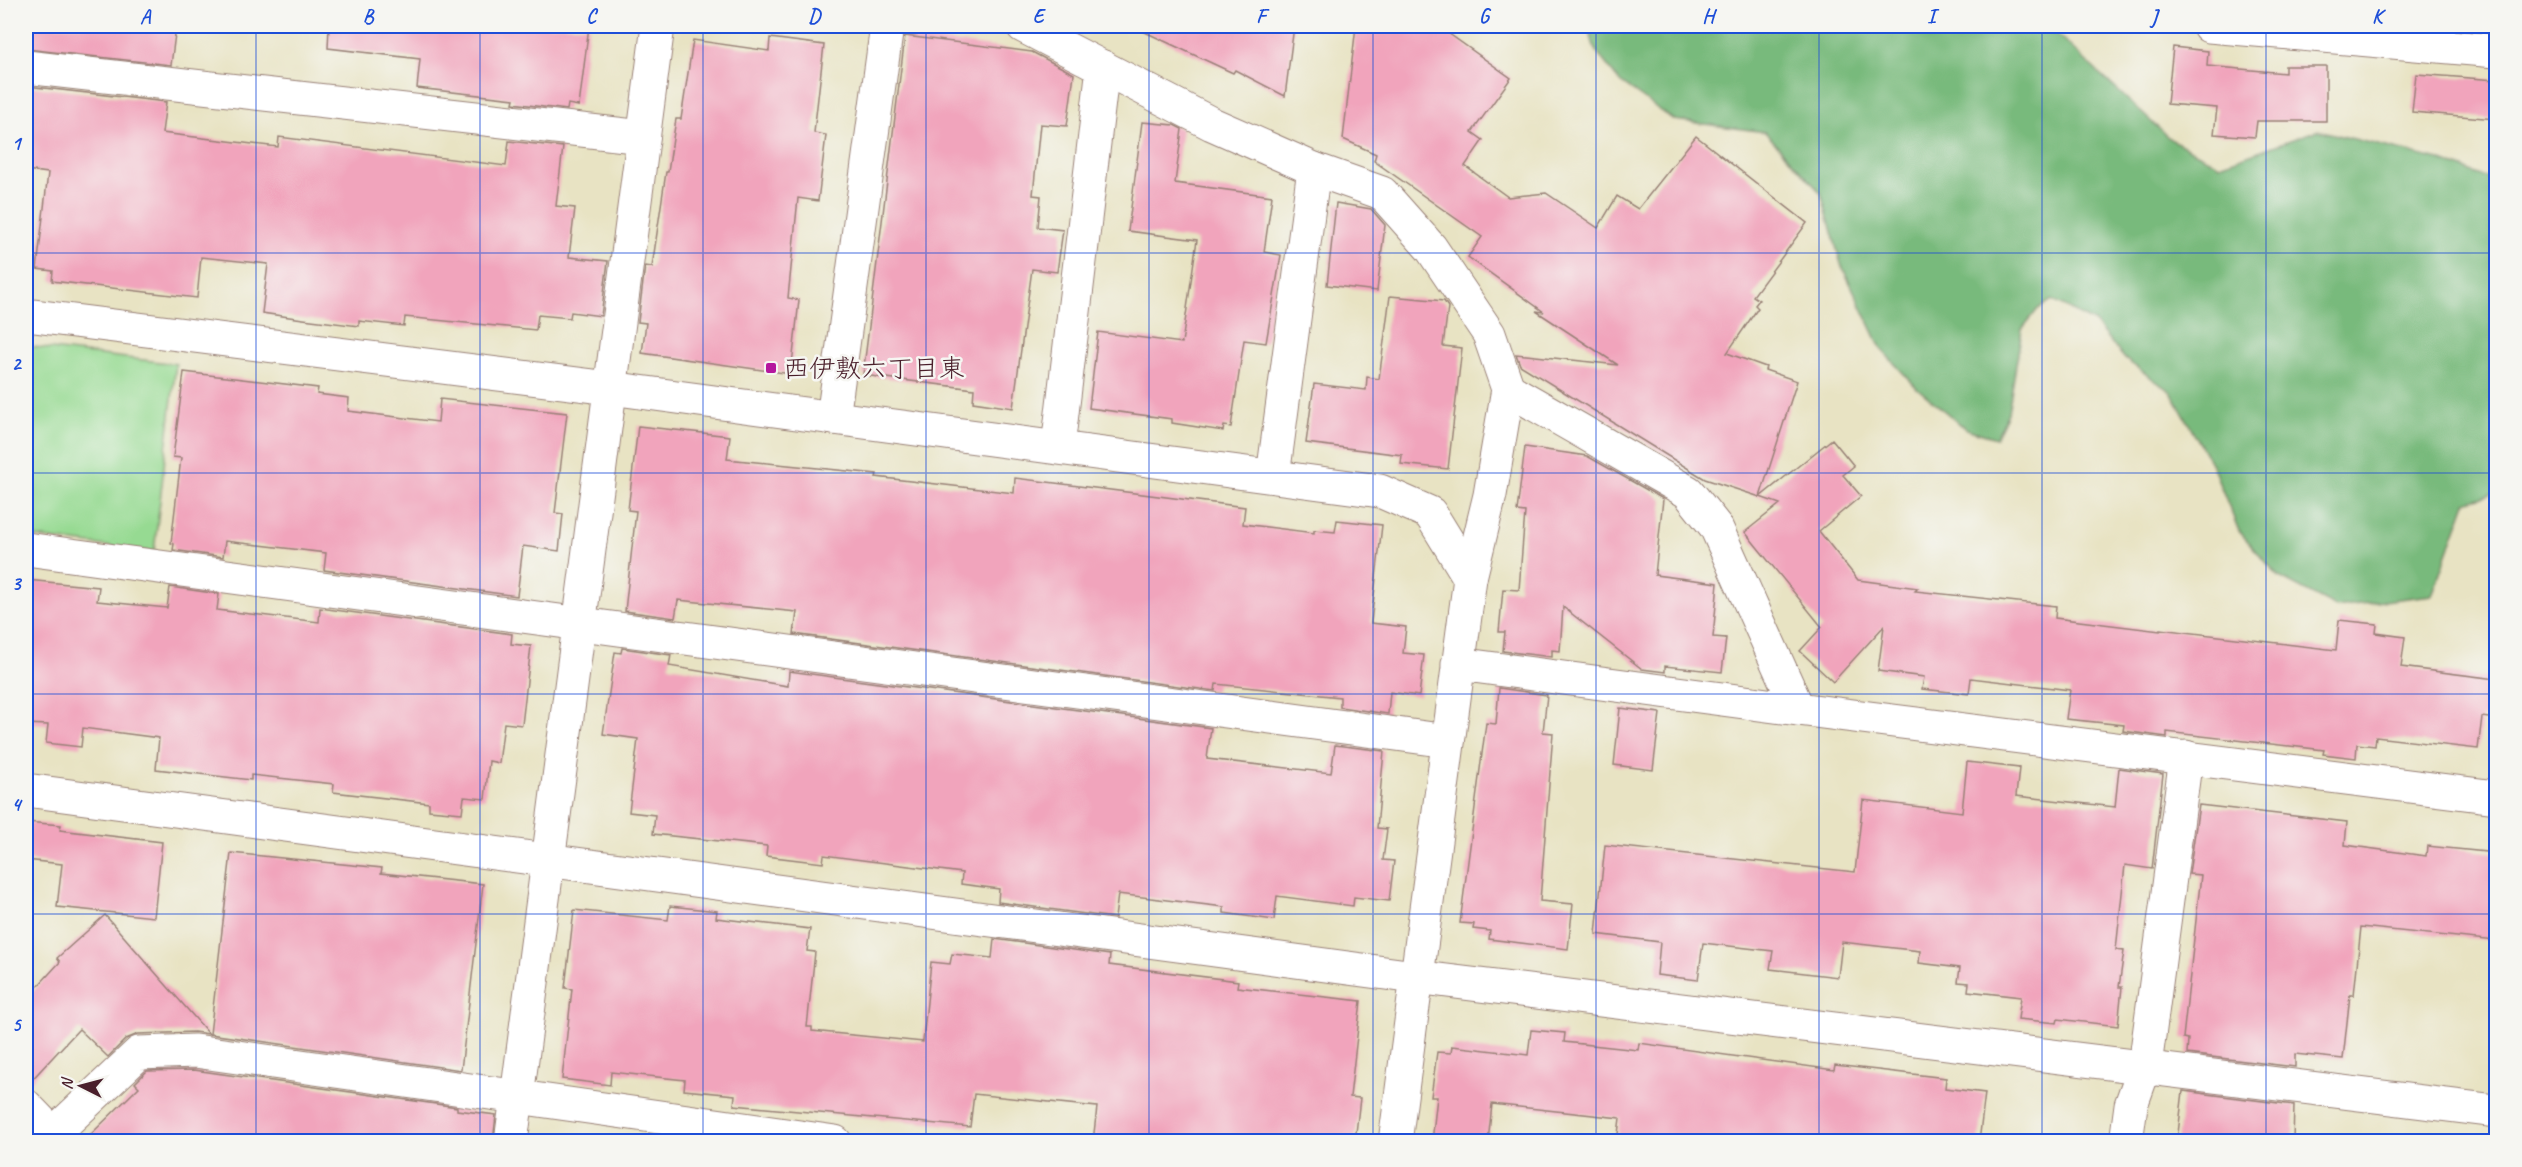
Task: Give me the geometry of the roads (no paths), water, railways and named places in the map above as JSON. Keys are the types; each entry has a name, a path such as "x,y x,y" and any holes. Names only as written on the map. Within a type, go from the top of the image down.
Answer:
{"street":[{"path":"511,1142 658,26"},
{"path":"833,418 887,26"},
{"path":"1023,26 1212,124 1314,169 1382,193 1431,248 1490,334 1508,389 1490,495 1470,578 1395,1142"},
{"path":"2209,26 2373,33 2496,51"},
{"path":"26,67 643,137"},
{"path":"1058,447 1103,67"},
{"path":"1273,476 1314,169"},
{"path":"26,315 610,388 1380,491 1430,513 1470,578"},
{"path":"1508,389 1688,492 1716,527 1798,710"},
{"path":"26,549 1448,741"},
{"path":"1458,664 1798,710 2496,797"},
{"path":"2126,1142 2130,1105 2145,1066 2186,757"},
{"path":"26,790 1416,976 2496,1111"},
{"path":"26,1106 57,1138 140,1053 195,1052 835,1142"}],"place":[{"name":"西伊敷六丁目東","path":"771,368"}]}
